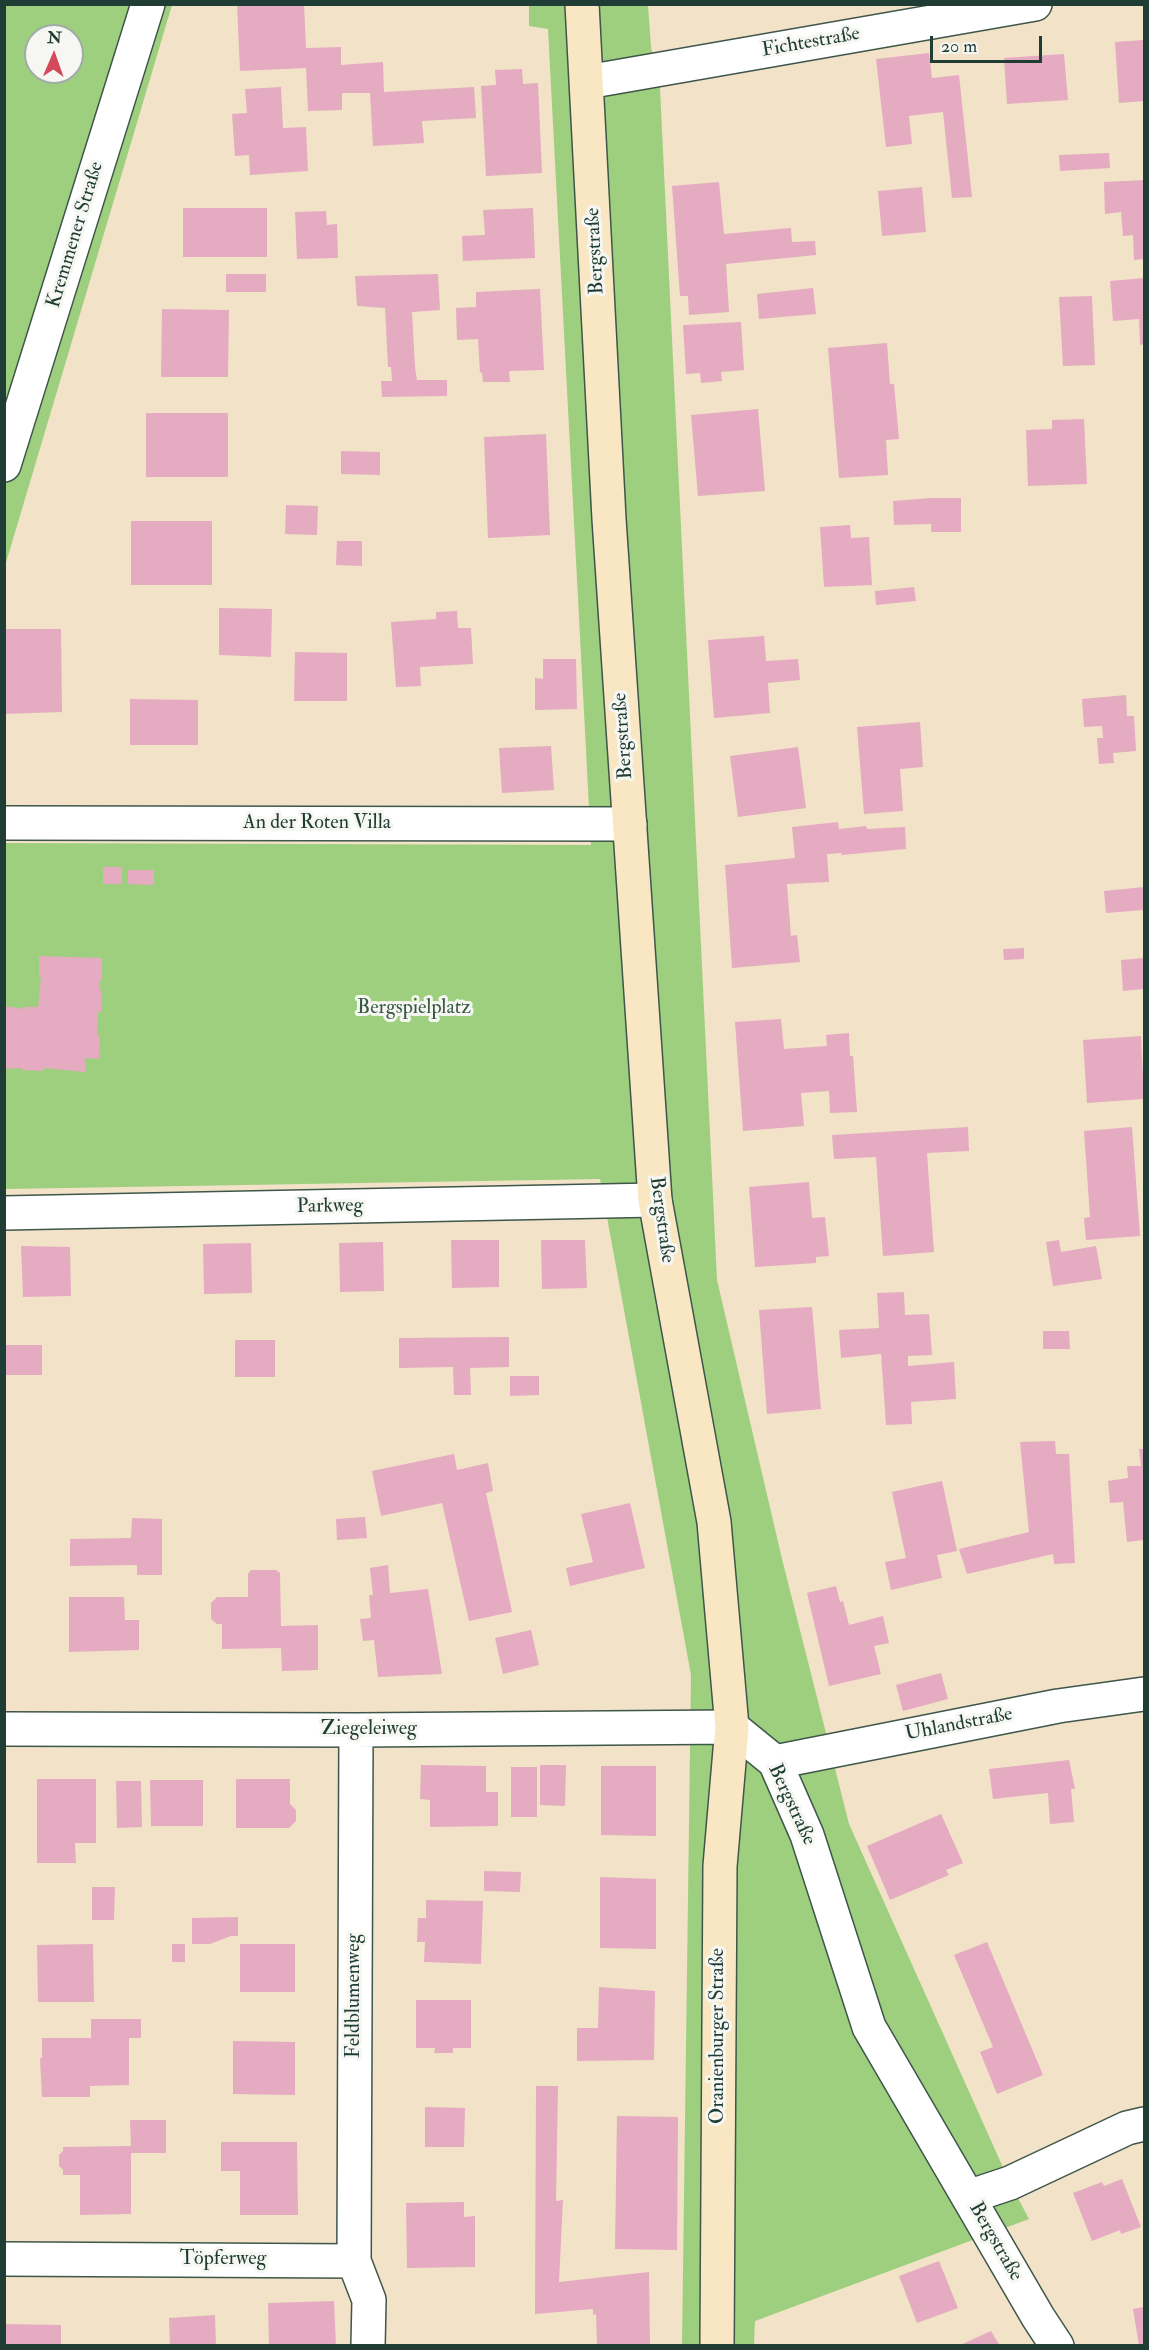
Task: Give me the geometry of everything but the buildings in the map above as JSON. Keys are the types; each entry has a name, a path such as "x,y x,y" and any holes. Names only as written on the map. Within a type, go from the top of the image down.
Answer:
{"street":[{"name":"Kremmener Straße","path":"4,465 148,4"},
{"name":"Bergstraße","path":"582,4 609,519 655,1200 714,1522 732,1727 775,1762 807,1835 869,2027 1057,2346"},
{"name":"Fichtestraße","path":"587,82 1035,4"},
{"name":"An der Roten Villa","path":"4,824 630,824"},
{"name":"Parkweg","path":"4,1213 655,1200"},
{"name":"Uhlandstraße","path":"775,1762 1058,1706 1144,1694"},
{"name":"Ziegeleiweg","path":"4,1729 356,1730 732,1727"},
{"name":"Oranienburger Straße","path":"717,2346 720,1866 732,1727"},
{"name":"Feldblumenweg","path":"354,2261 356,1730"},
{"path":"968,2197 1010,2183 1127,2127 1144,2124"},
{"name":"Töpferweg","path":"4,2259 354,2261"},
{"path":"354,2261 369,2300 368,2346"}],"green space":[{"path":"5,5 172,5 5,566"},
{"name":"Bergspielplatz","path":"529,5 648,5 651,47 660,88 717,1280 782,1559 849,1824 1010,2183 1029,2219 755,2321 754,2345 682,2345 691,1675 600,1179 5,1189 4,843 591,845 548,29 529,26"}]}
